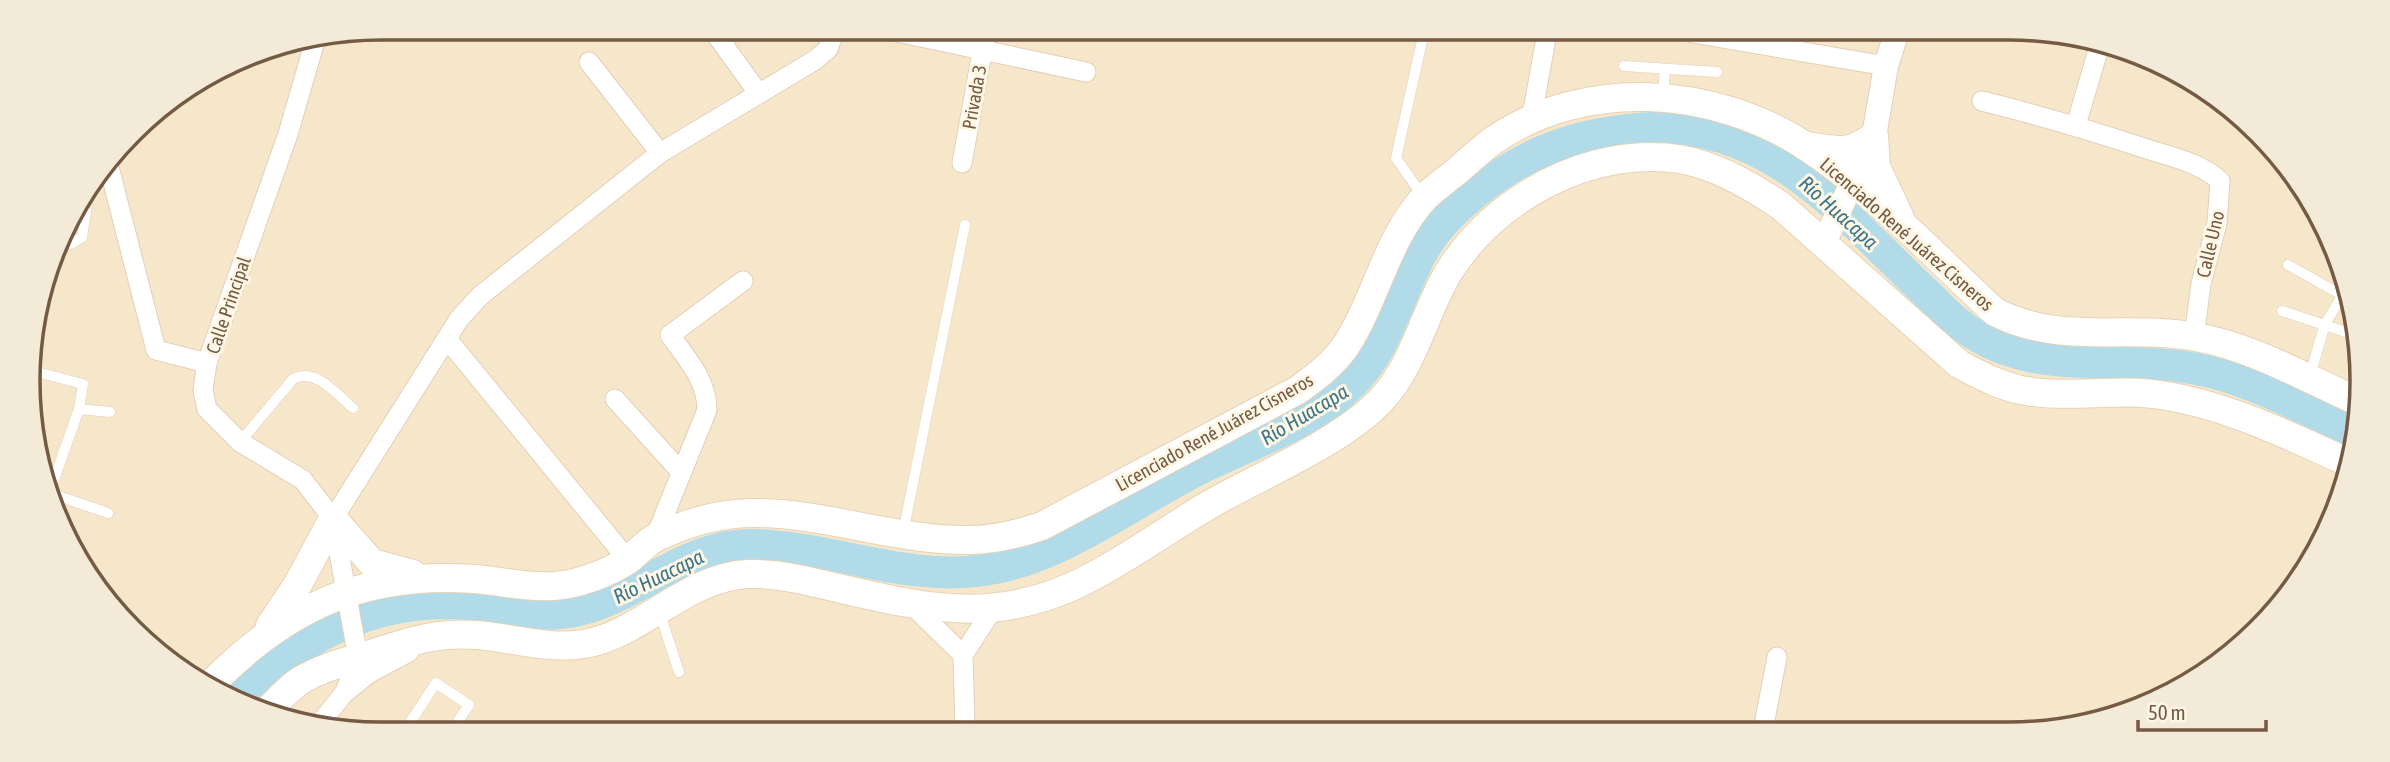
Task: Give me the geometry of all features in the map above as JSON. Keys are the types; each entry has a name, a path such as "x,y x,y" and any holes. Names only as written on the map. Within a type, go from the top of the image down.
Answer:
{"main road":[{"name":"Licenciado René Juárez Cisneros","path":"216,679 258,640 310,606 426,578 475,579 550,588 599,576 628,560 655,538 722,515 755,513 969,541 1009,537 1042,526 1298,390 1324,372 1344,347 1401,231 1424,198 1494,140 1531,121 1604,98 1663,97 1744,114 1805,146 1849,188 1908,232 1996,312 2021,325 2052,331 2194,337 2245,351 2349,397"},
{"path":"1805,146 1845,151 1858,148 1874,136"},
{"path":"1874,136 1876,167 1908,232"},
{"path":"273,705 296,683 357,653 448,634 480,635 550,646 576,645 600,640 715,580 743,574 775,574 950,611 992,610 1031,603 1093,577 1208,506 1346,429 1374,408 1396,382 1447,275 1473,238 1498,215 1537,188 1583,167 1632,159 1678,159 1718,171 1755,189 1824,240 1959,365 1993,382 2033,392 2158,394 2198,401 2241,415 2340,459"},
{"path":"258,640 279,616 332,519 372,563 426,578"}],"street":[{"path":"720,40 759,94"},
{"path":"345,692 357,653 332,519 460,318 480,296 660,153 815,60 828,49 831,40"},
{"path":"933,40 1086,72"},
{"name":"Privada 3","path":"962,163 984,40"},
{"path":"1531,121 1546,40"},
{"path":"1734,40 1886,66"},
{"path":"1824,240 1874,136 1886,66 1894,40"},
{"name":"Calle Principal","path":"313,47 288,134 208,363 203,390 207,410 240,442 303,480 332,519"},
{"path":"1982,101 2076,125 2098,52"},
{"path":"589,62 660,153"},
{"name":"Calle Uno","path":"2076,125 2186,162 2209,171 2220,181 2217,223 2201,284 2194,337"},
{"path":"111,174 156,350 208,363"},
{"path":"655,538 707,410 707,394 701,378 670,335 743,281"},
{"path":"447,340 628,560"},
{"path":"615,399 680,471"},
{"path":"912,605 963,655"},
{"path":"965,722 963,655 992,610"},
{"path":"325,717 345,692 368,674 448,634"},
{"path":"1765,722 1777,657"}],"lane":[{"path":"1422,40 1396,158 1424,198"},
{"path":"1624,66 1717,72"},
{"path":"1663,97 1665,69"},
{"path":"69,244 82,237 86,211"},
{"path":"903,534 965,225"},
{"path":"2288,265 2338,293"},
{"path":"2309,379 2325,324 2340,300"},
{"path":"2282,311 2346,332"},
{"path":"40,373 80,382 84,387 79,409 54,475"},
{"path":"240,442 293,379 302,374 313,375 353,408"},
{"path":"79,409 110,412"},
{"path":"60,496 108,513"},
{"path":"659,610 679,672"},
{"path":"410,722 436,683 469,705 457,722"}],"shaded area":[{"path":"2009,40 2075,47 2139,66 2160,75 2198,98 2250,140 2292,192 2315,230 2324,251 2343,315 2350,381 2343,447 2332,491 2315,532 2279,588 2250,622 2198,664 2160,687 2119,704 2053,719 2009,722 381,722 315,715 271,704 211,676 156,637 111,588 75,532 58,491 43,425 41,359 52,293 75,230 111,174 140,140 192,98 230,75 293,52 359,41"}],"waterway":[{"name":"Río Huacapa","path":"241,692 314,639 370,614 400,607 432,604 466,604 548,614 575,611 621,594 685,561 730,546 784,547 898,568 955,572 984,570 1011,564 1065,544 1193,472 1299,422 1337,397 1369,363 1390,325 1425,247 1459,207 1495,178 1537,154 1581,138 1605,133 1654,128 1697,131 1736,142 1772,159 1837,207 1953,319 1989,343 2046,359 2197,369 2258,388 2346,428"}]}
